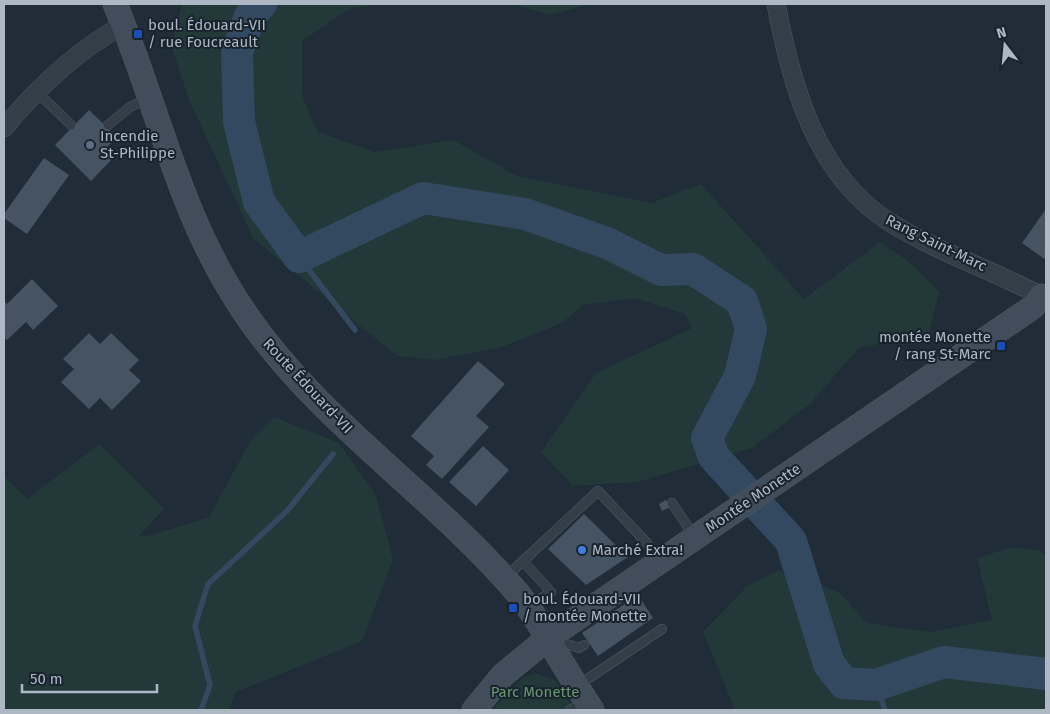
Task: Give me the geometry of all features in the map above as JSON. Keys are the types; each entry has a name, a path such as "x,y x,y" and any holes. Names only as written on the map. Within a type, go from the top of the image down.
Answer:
{"main road":[{"name":"Route Édouard-VII","path":"119,14 196,228 211,258 248,317 315,396 504,578 528,606 548,638 582,702"},
{"name":"Montée Monette","path":"481,707 510,668 548,638 1044,298"}],"street":[{"name":"Rang Saint-Marc","path":"776,4 789,70 800,102 823,150 850,187 871,209 892,223 1010,279 1044,298"},
{"path":"4,128 36,91 78,55 119,14"}],"lane":[{"path":"36,91 71,125"},
{"path":"108,125 126,110 149,98"},
{"path":"504,578 598,491 646,542 660,561"},
{"path":"672,503 695,538"},
{"path":"523,561 551,592 528,606"},
{"path":"582,702 662,628"},
{"path":"548,638 579,648 584,645"}],"green space":[{"path":"182,4 376,4 349,9 302,41 303,99 318,132 375,152 453,140 517,176 651,203 701,184 804,299 880,242 908,261 939,292 929,334 859,348 810,404 752,448 638,482 573,486 541,452 596,373 692,328 685,314 635,298 582,305 562,323 499,348 434,360 397,356 253,238 189,100 171,44"},
{"path":"510,4 590,4 551,15"},
{"path":"274,417 339,443 376,495 393,560 362,641 236,692 229,710 4,710 4,476 27,499 99,444 164,509 139,536 152,535 209,517 251,440"},
{"path":"1012,547 1039,551 1046,556 1046,710 735,710 703,632 746,587 779,570 839,592 867,623 930,632 992,620 977,558"},
{"name":"Parc Monette","path":"535,673 555,680 574,710 492,710 522,678"}],"building":[{"path":"89,110 117,137 108,146 117,154 91,181 55,145"},
{"path":"44,158 69,175 27,234 4,218 4,214"},
{"path":"1046,209 1046,260 1022,243"},
{"path":"32,279 58,306 33,330 26,322 7,340 4,337 4,301 7,304"},
{"path":"89,333 100,344 111,333 139,360 129,370 141,381 112,410 100,398 89,409 61,382 74,369 63,359"},
{"path":"478,361 505,384 476,416 489,427 442,479 426,465 434,456 411,436"},
{"path":"483,446 509,470 476,506 449,482"},
{"path":"666,500 670,507 662,511 659,504"},
{"path":"584,514 628,557 586,585 548,549"},
{"path":"638,595 653,618 598,656 582,633"}],"waterway":[{"path":"261,4 250,16 237,52 239,122 259,202 299,257 423,198 525,214 607,243 661,270 693,269 742,301 751,329 740,376 707,438 714,457 791,541 829,664 844,683 876,685 944,662 1046,674"},
{"path":"299,257 355,330"},
{"path":"201,710 210,685 195,626 208,584 287,511 333,454"},
{"path":"876,685 885,710"}],"place":[{"name":"boul. Édouard-VII / rue Foucreault","path":"138,34"},
{"name":"Incendie St-Philippe","path":"90,145"},
{"name":"montée Monette / rang St-Marc","path":"1001,346"},
{"name":"Marché Extra!","path":"582,550"},
{"name":"boul. Édouard-VII / montée Monette","path":"513,608"}]}
